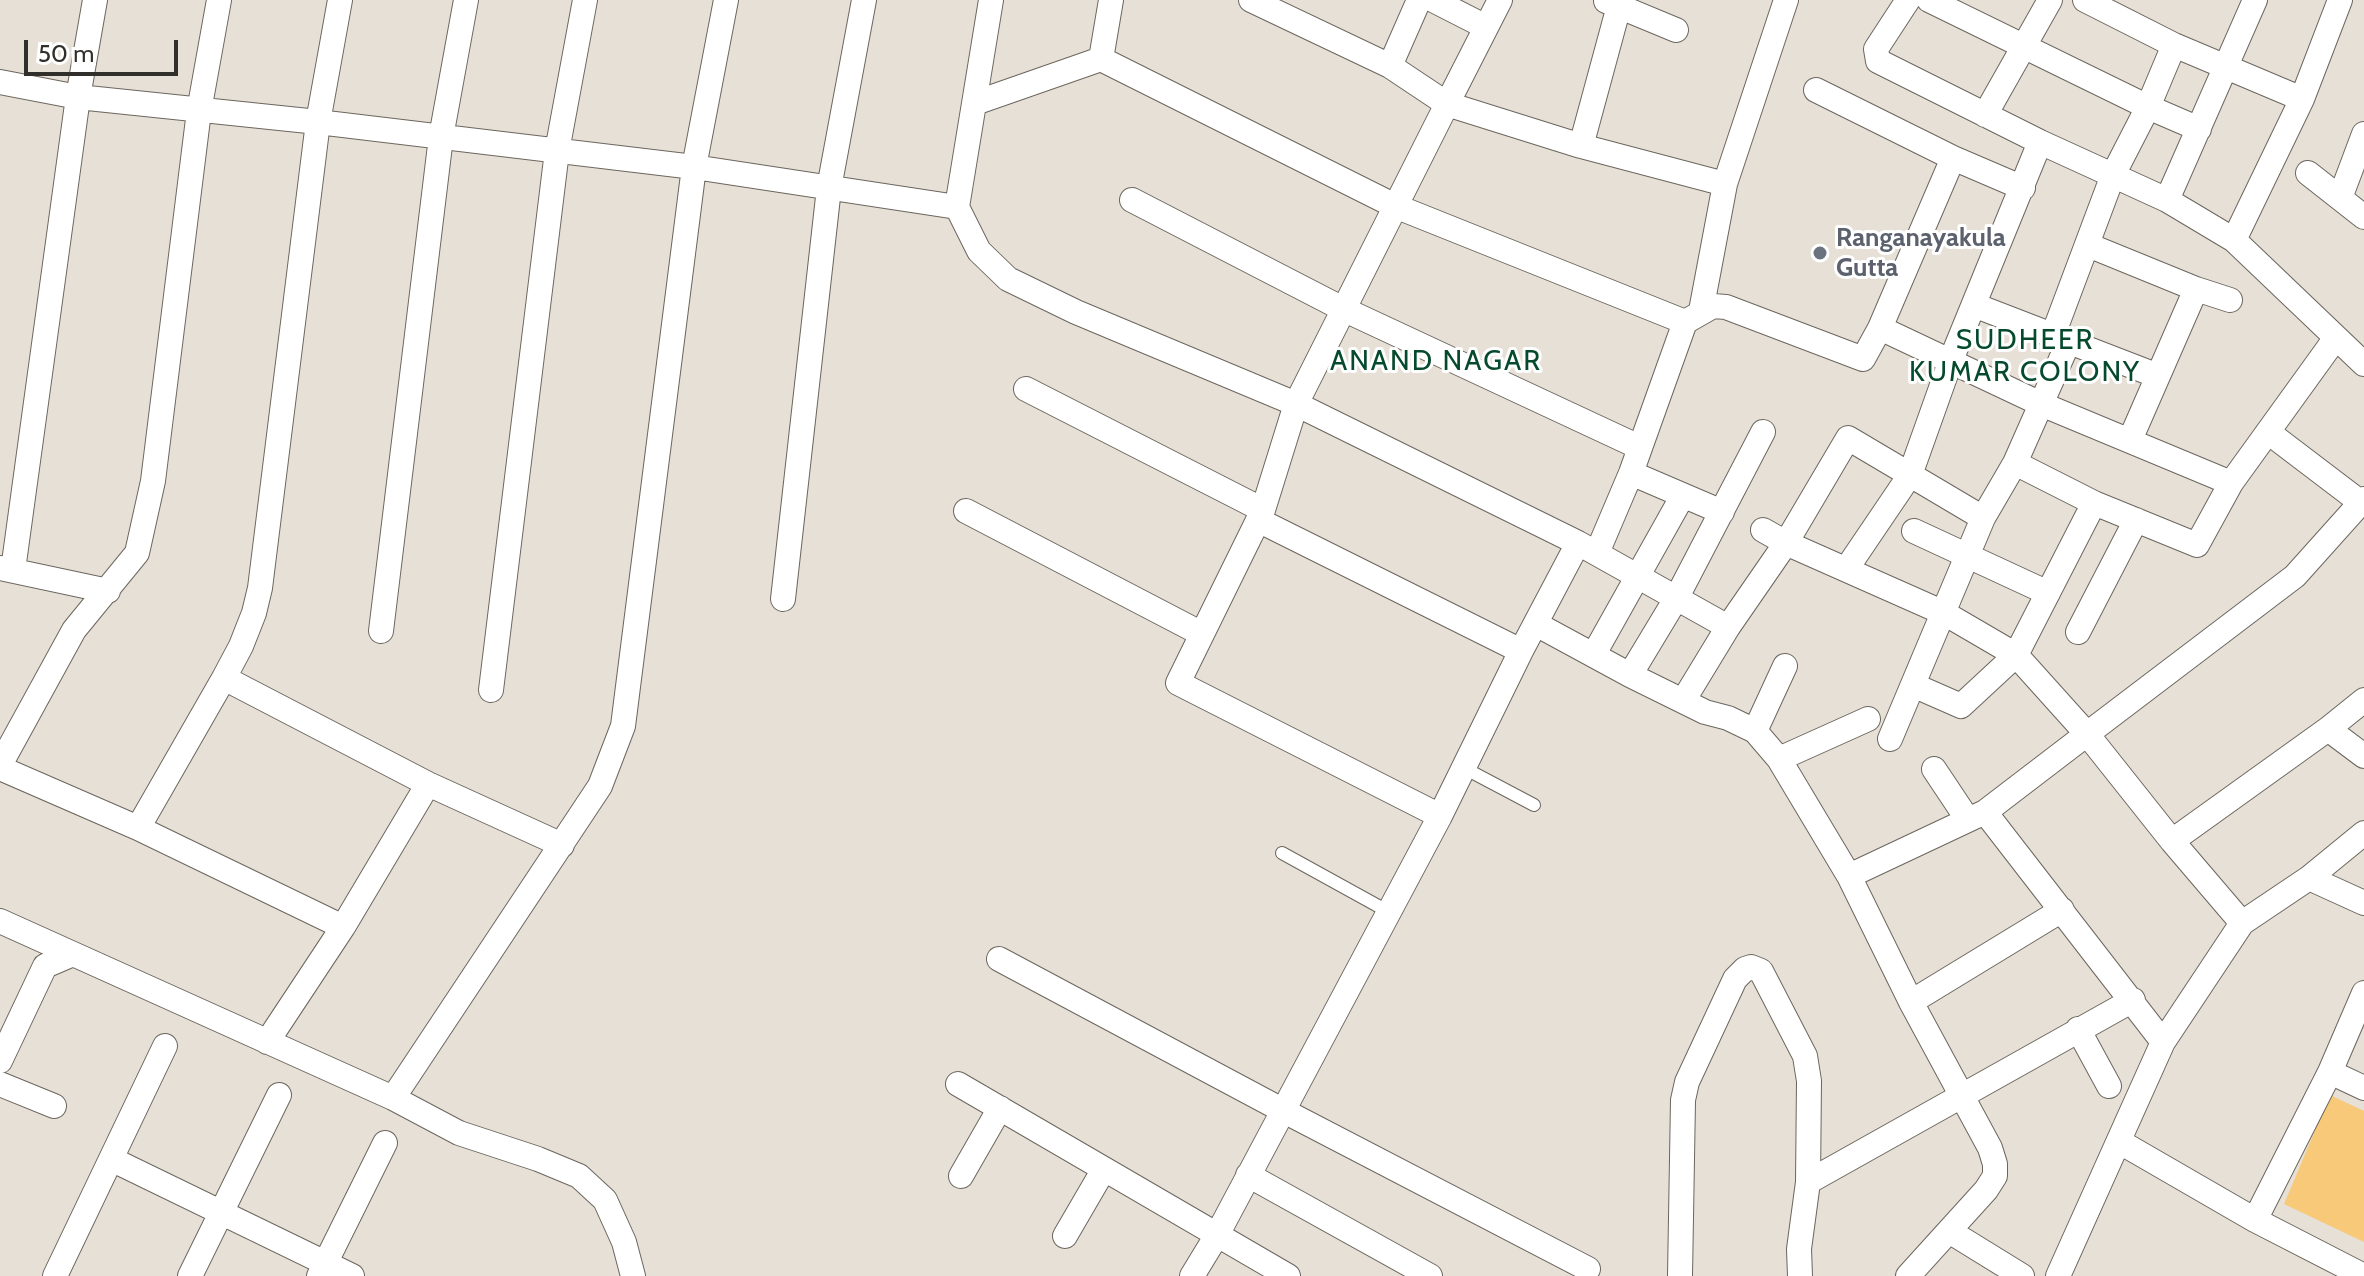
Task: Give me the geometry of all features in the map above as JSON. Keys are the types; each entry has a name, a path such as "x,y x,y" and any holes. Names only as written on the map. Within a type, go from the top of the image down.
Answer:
{"street":[{"path":"95,0 6,569 108,591"},
{"path":"219,0 199,111 146,521 137,553 74,630 0,767 138,828 343,927"},
{"path":"138,828 224,678 254,613 260,588 318,122 340,0"},
{"path":"381,631 441,137 466,0"},
{"path":"491,690 557,151 585,0"},
{"path":"393,1098 600,786 623,726 694,167 726,0"},
{"path":"783,599 829,188 864,0"},
{"path":"991,0 957,207 979,251 1008,279 1076,312 1296,404 1588,548 1728,627"},
{"path":"1101,59 1111,0"},
{"path":"1251,0 1390,66 1447,104 1581,146 1725,184"},
{"path":"1390,66 1419,0"},
{"path":"1433,0 1486,27"},
{"path":"1440,816 1178,683 1260,515 1296,404 1500,0"},
{"path":"1192,1276 1217,1235 1440,816 1521,651 1588,548 1631,473 1693,316 1725,184 1786,0"},
{"path":"1908,0 1876,49 1878,61 2040,142 2167,200 2234,240 2364,364"},
{"path":"1929,0 2199,129"},
{"path":"1985,115 2050,0"},
{"path":"2085,0 2117,8 2174,45 2302,99"},
{"path":"2167,200 2255,0"},
{"path":"2234,240 2302,99 2340,0"},
{"path":"1581,146 1611,3 1676,30"},
{"path":"1890,739 1983,518 2015,463 2041,404 2088,245 2113,175 2148,107 2174,45"},
{"path":"975,103 1101,59 1395,206 1693,316 1713,306 1726,307 1863,359 1880,328 1953,158"},
{"path":"0,82 78,97 694,167 957,207"},
{"path":"1816,90 1953,158 2023,188"},
{"path":"2340,198 2364,134"},
{"path":"1847,568 1910,475 1951,360 2040,142"},
{"path":"2308,173 2364,217"},
{"path":"1132,200 1343,309 1639,447"},
{"path":"2088,245 2230,300"},
{"path":"2130,440 2196,289"},
{"path":"1974,305 2158,376"},
{"path":"1880,328 2041,404 2231,483"},
{"path":"2015,463 2094,503 2197,545 2231,483 2335,339"},
{"path":"1026,389 1521,651"},
{"path":"1630,675 1677,597 1763,432"},
{"path":"1849,876 1977,816 2295,576 2363,502 2268,432"},
{"path":"1683,701 1728,627 1786,543 1848,438 1983,518"},
{"path":"1631,473 1722,512"},
{"path":"1594,654 1682,497"},
{"path":"1913,685 1961,706 2016,655 2094,503"},
{"path":"966,511 1202,634"},
{"path":"2078,632 2136,520"},
{"path":"1763,530 1944,613 2016,655 2087,734 2242,923"},
{"path":"1914,531 2048,593"},
{"path":"1536,624 1683,701 1755,731 1779,759 1849,876 1911,1002 1990,1148 1995,1164 1995,1176 1986,1190 1908,1276"},
{"path":"1755,731 1785,666"},
{"path":"224,678 428,784 562,845"},
{"path":"2172,841 2364,700"},
{"path":"1779,759 1868,719"},
{"path":"2328,729 2364,756"},
{"path":"1934,769 2062,910 2163,1042"},
{"path":"267,1042 343,927 428,784"},
{"path":"2058,1276 2163,1042 2242,923 2309,878 2364,833"},
{"path":"2309,878 2364,903"},
{"path":"1911,1002 2062,910"},
{"path":"0,921 393,1098 459,1133 579,1176 605,1200 624,1242 633,1276"},
{"path":"0,1061 45,966 73,954"},
{"path":"999,959 1588,1269"},
{"path":"1680,1276 1683,1100 1687,1082 1735,979 1751,967 1761,971 1805,1056 1809,1081 1808,1182 1799,1249 1800,1276"},
{"path":"2255,1220 2330,1072 2364,993"},
{"path":"1808,1182 2133,1000"},
{"path":"2078,1029 2109,1086"},
{"path":"55,1276 165,1046"},
{"path":"2330,1072 2364,1088"},
{"path":"0,1084 54,1106"},
{"path":"958,1084 1288,1276"},
{"path":"190,1276 279,1095"},
{"path":"961,1176 1000,1108"},
{"path":"2120,1142 2255,1220 2364,1276"},
{"path":"322,1269 385,1143"},
{"path":"111,1159 221,1213 322,1269 352,1276"},
{"path":"1065,1236 1104,1169"},
{"path":"1248,1175 1430,1276"},
{"path":"1949,1231 2022,1276"}],"lane":[{"path":"1464,768 1534,805"},
{"path":"1282,853 1389,912"}],"shaded area":[{"path":"2330,1095 2364,1111 2364,1242 2284,1204"}],"place":[{"name":"Ranganayakula Gutta","path":"1820,253"}],"district":[{"name":"SUDHEER KUMAR COLONY","path":"2025,357"},
{"name":"ANAND NAGAR","path":"1436,362"}]}
